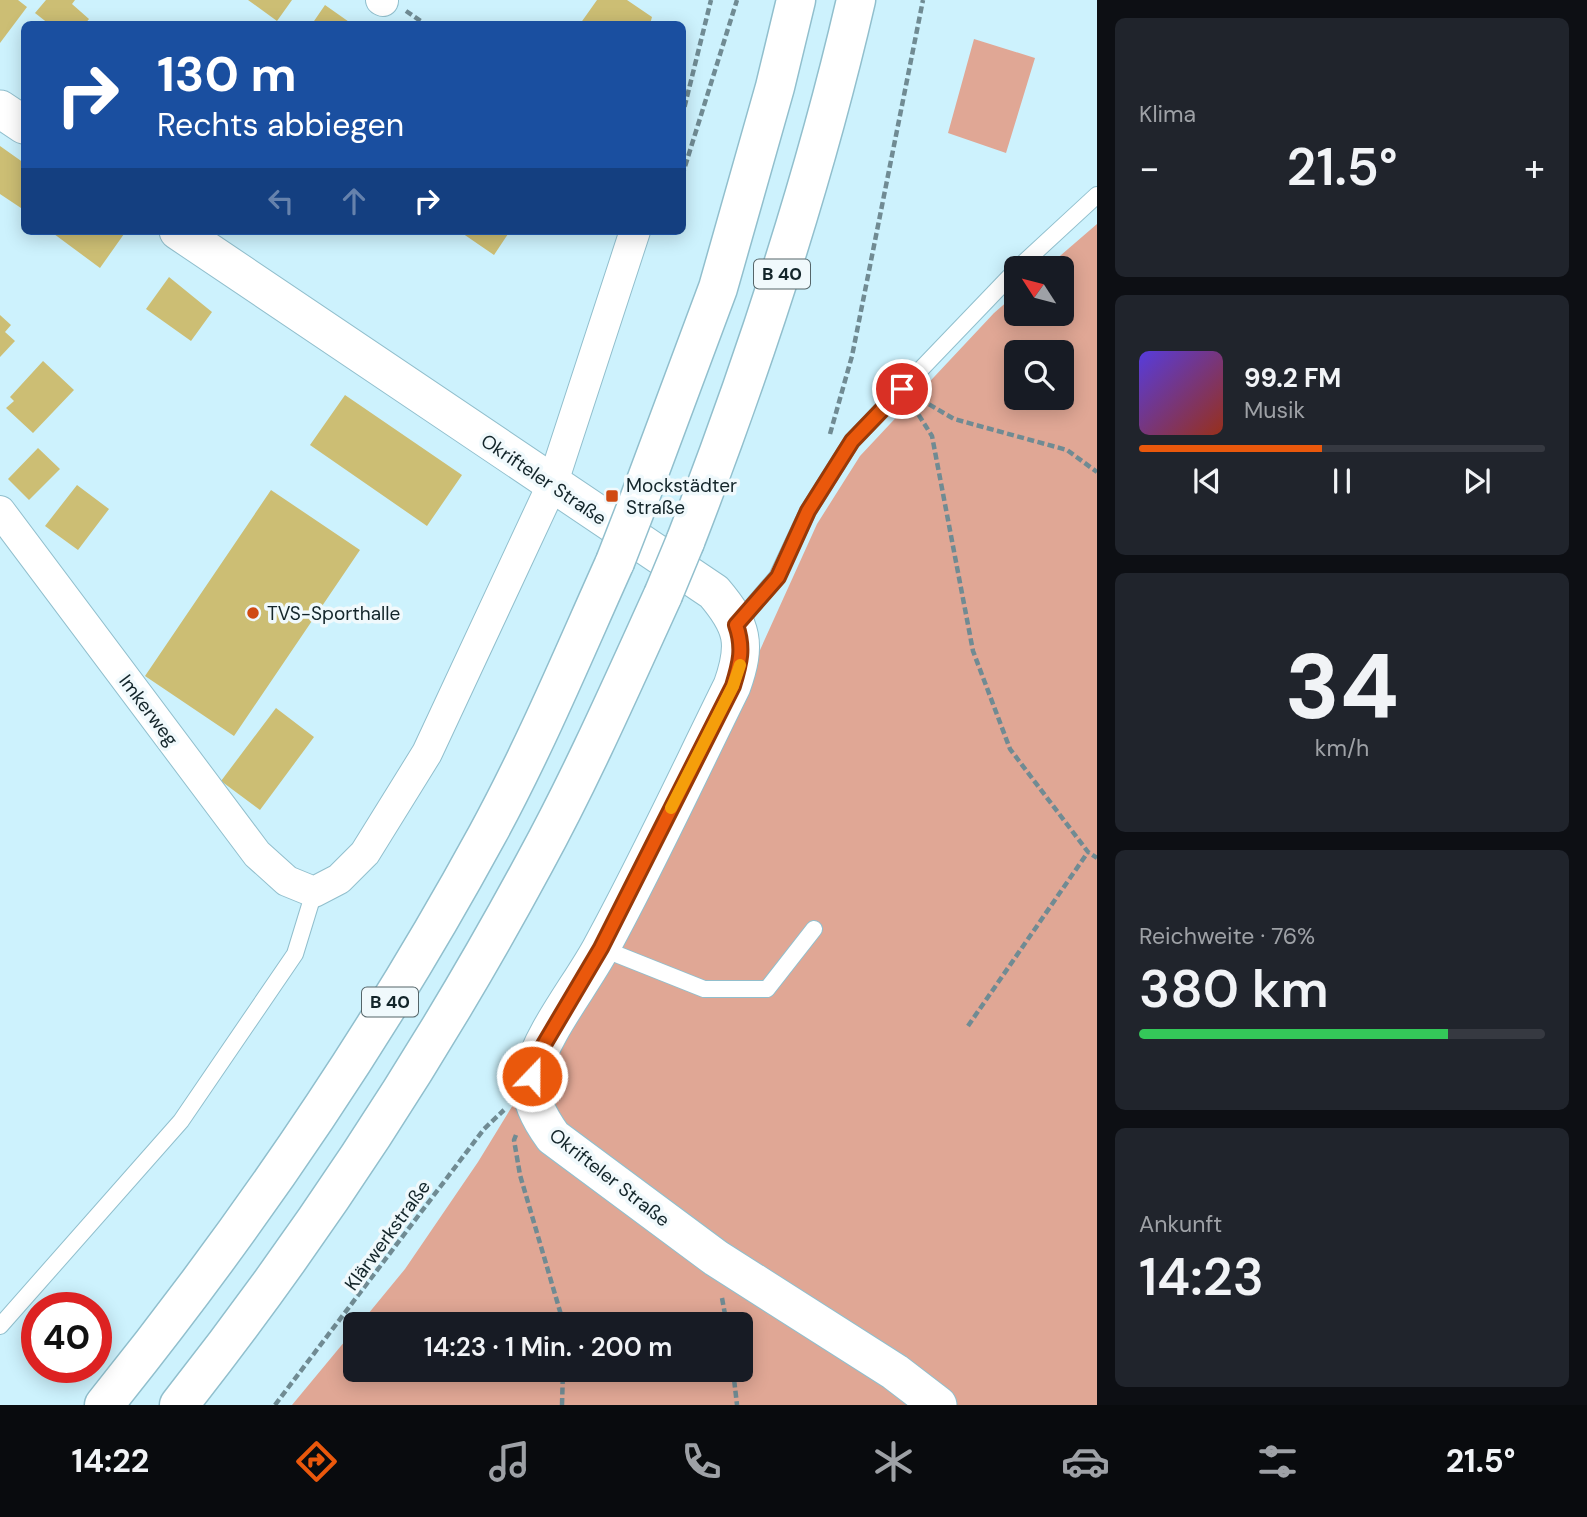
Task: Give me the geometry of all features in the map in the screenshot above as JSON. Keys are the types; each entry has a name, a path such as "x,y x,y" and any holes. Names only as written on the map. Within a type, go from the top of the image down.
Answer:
{"highway":[{"name":"B 40","path":"104,1405 171,1321 264,1195 339,1084 413,964 488,833 550,706 614,562 718,288 775,87 796,0"},
{"name":"B 40","path":"179,1405 240,1324 377,1130 467,985 537,860 601,730 685,542 772,306 833,99 856,0"}],"street":[{"path":"0,108 21,123"},
{"name":"Okrifteler Straße","path":"184,235 714,592 726,606 741,640 742,659 733,686 601,948 539,1053 532,1076 533,1096 539,1117 553,1137 716,1258 895,1372 938,1405"},
{"path":"314,892 339,879 365,853 427,752 552,485 634,235"},
{"name":"Imkerweg","path":"0,510 257,854 287,881 314,892"}],"lane":[{"path":"1032,256 1097,195"},
{"path":"736,625 778,577 808,511 852,441 1004,283"},
{"path":"0,1326 181,1121 295,954 314,892"},
{"path":"601,948 704,989 768,989 814,929"}],"path":[{"path":"686,101 711,0"},
{"path":"686,163 737,0"},
{"path":"826,446 852,356 923,0"},
{"path":"902,389 954,419 1067,450 1097,472"},
{"path":"902,389 932,436 973,651 1010,749 1087,852 1097,858"},
{"path":"968,1026 1087,852"},
{"path":"533,1096 514,1140 520,1175 560,1312"},
{"name":"Klärwerkstraße","path":"275,1405 484,1129 503,1111 533,1096"},
{"path":"562,1405 563,1382"},
{"path":"734,1382 737,1405"}],"shaded area":[{"path":"974,39 1035,58 1006,153 948,133"},
{"path":"1097,224 1097,1405 292,1405 343,1343 343,1382 753,1382 753,1312 370,1312 405,1269 478,1162 670,849 817,524 860,456 1004,304 1004,326 1074,326 1074,256 1060,256"}],"building":[{"path":"0,0 18,0 27,7 0,43"},
{"path":"46,0 75,0 72,4 89,19 45,21 35,13"},
{"path":"248,0 292,0 277,21"},
{"path":"597,0 627,0 652,17 651,21 582,21"},
{"path":"325,5 348,21 314,21"},
{"path":"0,146 21,161 21,208 0,194"},
{"path":"55,235 123,235 100,268"},
{"path":"465,235 507,235 494,255"},
{"path":"169,277 212,312 191,341 146,309"},
{"path":"0,315 11,325 5,332 15,341 0,357"},
{"path":"43,361 74,390 33,433 6,408 14,401 10,397"},
{"path":"345,395 462,475 427,526 310,445"},
{"path":"38,448 60,469 29,500 8,479"},
{"path":"77,485 109,509 78,550 45,526"},
{"name":"TVS-Sporthalle","path":"271,490 360,550 234,736 145,676"},
{"path":"276,708 314,737 260,810 221,781"}],"slow traffic":[{"path":"671,808 733,686 740,665"}],"place":[{"name":"Mockstädter Straße","path":"612,496"},
{"name":"TVS-Sporthalle","path":"253,613"}],"route":[{"path":"532,1076 539,1053 601,948 733,686 742,659 741,640 736,625 778,577 808,511 852,441 902,389"}]}
